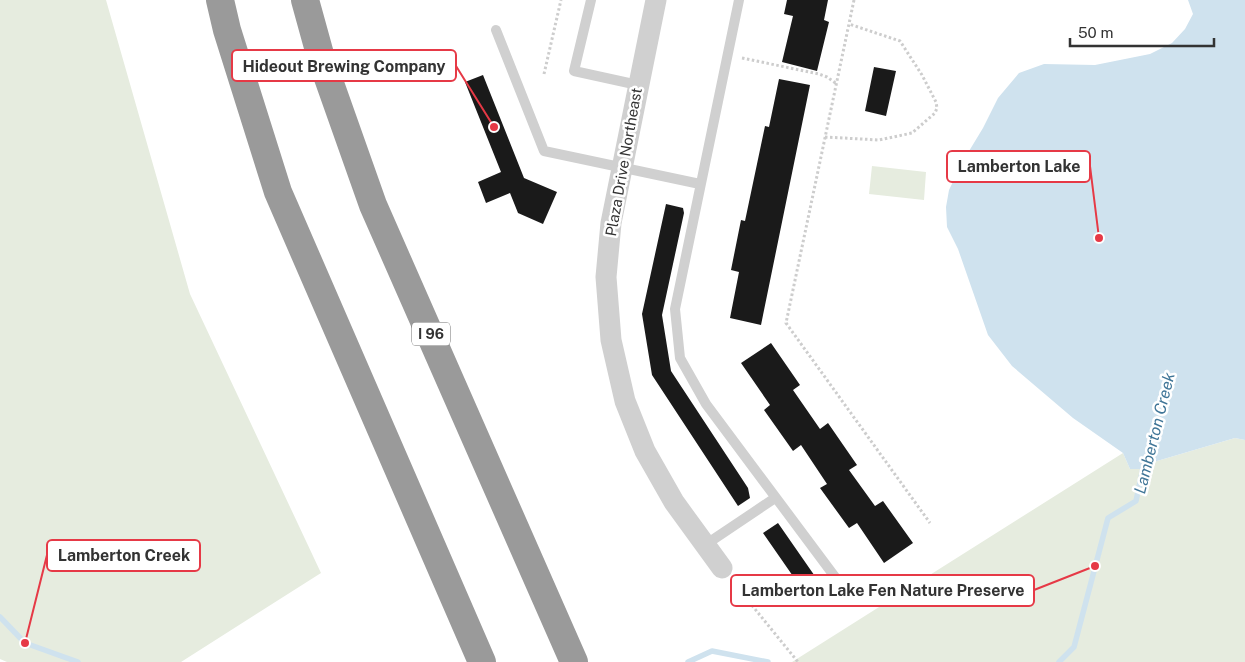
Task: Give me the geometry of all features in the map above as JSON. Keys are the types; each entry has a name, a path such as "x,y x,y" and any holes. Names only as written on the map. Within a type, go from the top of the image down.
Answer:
{"highway":[{"path":"219,0 226,30 278,192 482,662"},
{"name":"I 96","path":"305,0 327,76 373,205 574,662"}],"street":[{"name":"Plaza Drive Northeast","path":"656,0 611,222 606,277 611,340 625,401 645,451 674,502 722,568"}],"lane":[{"path":"591,0 574,71 638,85"},
{"path":"738,0 675,309 680,358 706,404 841,585"},
{"path":"496,30 544,151 700,184"},
{"path":"705,545 775,498"}],"path":[{"path":"544,74 561,0"},
{"path":"854,0 786,324 930,523"},
{"path":"826,137 879,140 912,133 935,113 937,108 936,102 922,76 900,41 849,24"},
{"path":"727,54 819,74 836,84"},
{"path":"722,568 798,662"}],"shaded area":[{"path":"0,0 106,0 190,294 321,573 181,662 7,662 0,659"},
{"path":"872,166 926,172 924,200 869,194"},
{"path":"1235,438 1245,440 1245,662 792,662 1123,453 1130,469 1142,469 1157,461"}],"water":[{"path":"1188,0 1245,0 1245,440 1235,438 1157,461 1142,469 1130,469 1123,453 1073,418 1012,366 988,335 958,249 947,227 946,207 949,190 963,161 998,98 1019,73 1044,64 1095,65 1150,54 1172,43 1185,29 1193,14"}],"building":[{"path":"787,0 828,0 824,20 829,22 817,71 782,62 793,16 784,14"},
{"path":"874,67 896,71 886,116 865,111"},
{"path":"483,75 524,178 557,192 543,224 518,213 510,193 486,203 478,182 501,172 465,82"},
{"path":"779,79 810,85 761,325 730,318 739,272 731,270 741,220 745,221 765,126 769,127"},
{"path":"666,204 683,208 684,213 662,315 671,371 748,488 750,498 738,506 652,375 642,314"},
{"path":"771,343 800,385 793,390 820,429 828,423 857,465 849,470 875,506 883,501 913,543 884,563 857,523 849,528 820,488 827,484 801,445 793,451 764,410 770,405 741,363"},
{"path":"778,523 828,595 813,605 763,533"}],"waterway":[{"name":"Lamberton Creek","path":"1059,662 1074,647 1108,518 1136,501 1144,463"},
{"name":"Lamberton Creek","path":"0,617 25,643 78,662"},
{"name":"Lamberton Creek","path":"688,662 712,651 768,662"}],"place":[{"name":"Hideout Brewing Company","path":"494,127"},
{"name":"Lamberton Lake","path":"1099,238"},
{"name":"Lamberton Lake Fen Nature Preserve","path":"1095,566"},
{"name":"Lamberton Creek","path":"25,643"}]}
